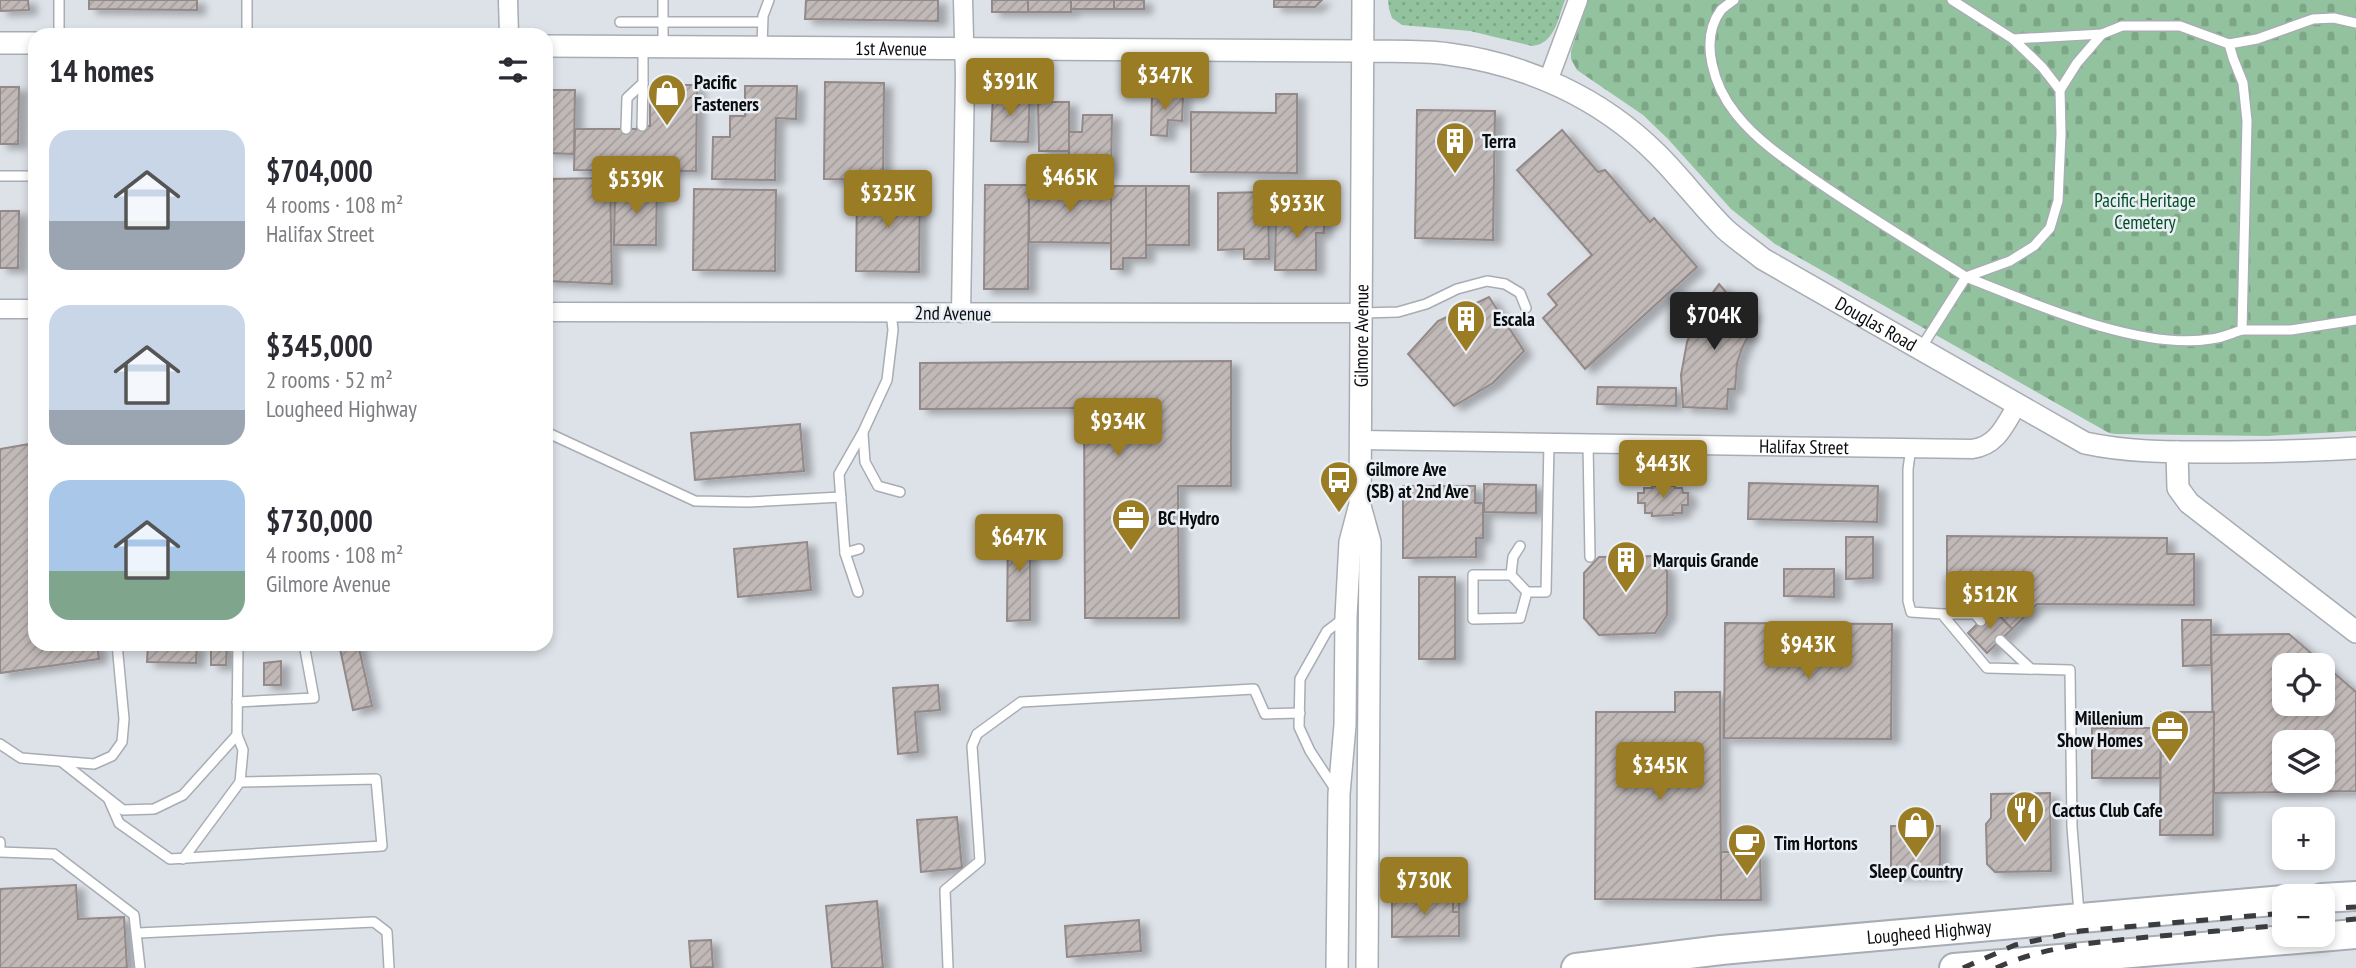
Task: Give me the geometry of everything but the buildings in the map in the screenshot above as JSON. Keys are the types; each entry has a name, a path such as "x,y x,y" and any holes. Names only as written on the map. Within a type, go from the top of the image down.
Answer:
{"main road":[{"path":"2335,897 2356,896"},
{"name":"Lougheed Highway","path":"1576,968 1721,950 2272,901"},
{"name":"Lougheed Highway","path":"1954,968 2356,934"}],"street":[{"path":"508,0 509,28"},
{"path":"961,313 965,48 963,0"},
{"name":"Gilmore Avenue","path":"1337,968 1339,794 1345,725 1346,617 1350,542 1360,504 1363,0"},
{"path":"1548,81 1578,0"},
{"path":"0,43 28,43"},
{"name":"1st Avenue","path":"553,46 1363,51"},
{"name":"Douglas Road","path":"1363,51 1445,53 1477,58 1517,68 1548,81 1594,104 1627,127 1656,153 1726,230 1763,259 2085,443 2116,450 2177,452"},
{"path":"0,309 28,309"},
{"name":"2nd Avenue","path":"553,312 1360,313"},
{"name":"Halifax Street","path":"1360,440 1972,449 1984,447 1996,439 2017,405"},
{"path":"2356,448 2277,452 2177,452 2178,488 2189,503 2356,632"},
{"name":"Gilmore Avenue","path":"1360,504 1370,542 1367,968"}],"lane":[{"path":"59,28 60,0"},
{"path":"247,0 247,28"},
{"path":"642,126 643,83 663,23 663,0"},
{"path":"762,47 762,22 769,0"},
{"path":"1734,0 1721,11 1713,31 1710,54 1720,90 1736,115 1775,152 1966,276 2128,334 2179,341 2211,339 2242,330 2291,330 2356,320"},
{"path":"1952,0 2013,39 2042,67 2060,90"},
{"path":"2013,39 2102,34 2122,26 2180,26 2230,44 2313,19 2334,18 2356,23"},
{"path":"620,22 762,22"},
{"path":"1921,350 1966,276 2010,261 2034,246 2050,228 2058,201 2060,180 2060,90 2102,34"},
{"path":"2230,44 2232,58 2243,83 2248,121 2242,330"},
{"path":"626,129 627,98 643,83"},
{"path":"0,176 28,176"},
{"path":"1360,313 1398,312 1426,304 1457,289 1487,281 1505,284 1520,293 1526,308"},
{"path":"858,592 845,553 839,474 863,432 887,380 893,330 891,312"},
{"path":"863,432 865,462 878,486 900,492"},
{"path":"553,435 695,500 748,502 841,497"},
{"path":"1527,592 1520,618 1473,619 1473,575 1511,575 1527,592 1546,592 1549,443"},
{"path":"1588,444 1590,557"},
{"path":"1911,447 1908,469 1908,601 1911,612 1975,614 1981,621"},
{"path":"1511,575 1513,557 1520,546"},
{"path":"845,553 859,549"},
{"path":"1942,614 1987,668 2070,670 2072,827 2079,917"},
{"path":"1339,794 1310,751 1299,727 1300,679 1328,631 1336,622 1346,617"},
{"path":"2000,640 2031,669"},
{"path":"0,744 21,758 94,764 113,757 122,742 124,719 118,651"},
{"path":"183,859 240,782 243,750 237,735 238,651"},
{"path":"237,702 314,698 305,651"},
{"path":"948,968 945,890 980,861 972,746 977,734 1021,702 1254,689 1265,714 1300,713"},
{"path":"62,762 123,810 154,809 183,795 237,735"},
{"path":"109,800 119,823 170,859 382,846 376,779 240,782"},
{"path":"0,842 0,852 54,855 134,915 140,968"},
{"path":"138,933 374,922 387,932 388,968"}],"green space":[{"path":"1388,0 1565,0 1551,35 1540,44 1532,46 1470,31 1402,25 1392,18"},
{"name":"Pacific Heritage Cemetery","path":"1588,0 2356,0 2356,431 2267,436 2109,433 1775,244 1731,209 1643,115 1577,70 1571,59 1571,51"}],"railway":[{"path":"2335,908 2356,907"},
{"path":"1963,968 2015,945 2080,931 2272,914"},
{"path":"2335,921 2356,919"},
{"path":"1996,968 2033,955 2090,943 2272,926"}],"place":[{"name":"Pacific Fasteners","path":"667,127"},
{"name":"Terra","path":"1455,175"},
{"name":"Escala","path":"1466,353"},
{"name":"Gilmore Ave (SB) at 2nd Ave","path":"1339,514"},
{"name":"BC Hydro","path":"1131,552"},
{"name":"Marquis Grande","path":"1626,594"},
{"name":"Millenium Show Homes","path":"2170,763"},
{"name":"Cactus Club Cafe","path":"2025,844"},
{"name":"Sleep Country","path":"1916,859"},
{"name":"Tim Hortons","path":"1747,877"}]}
